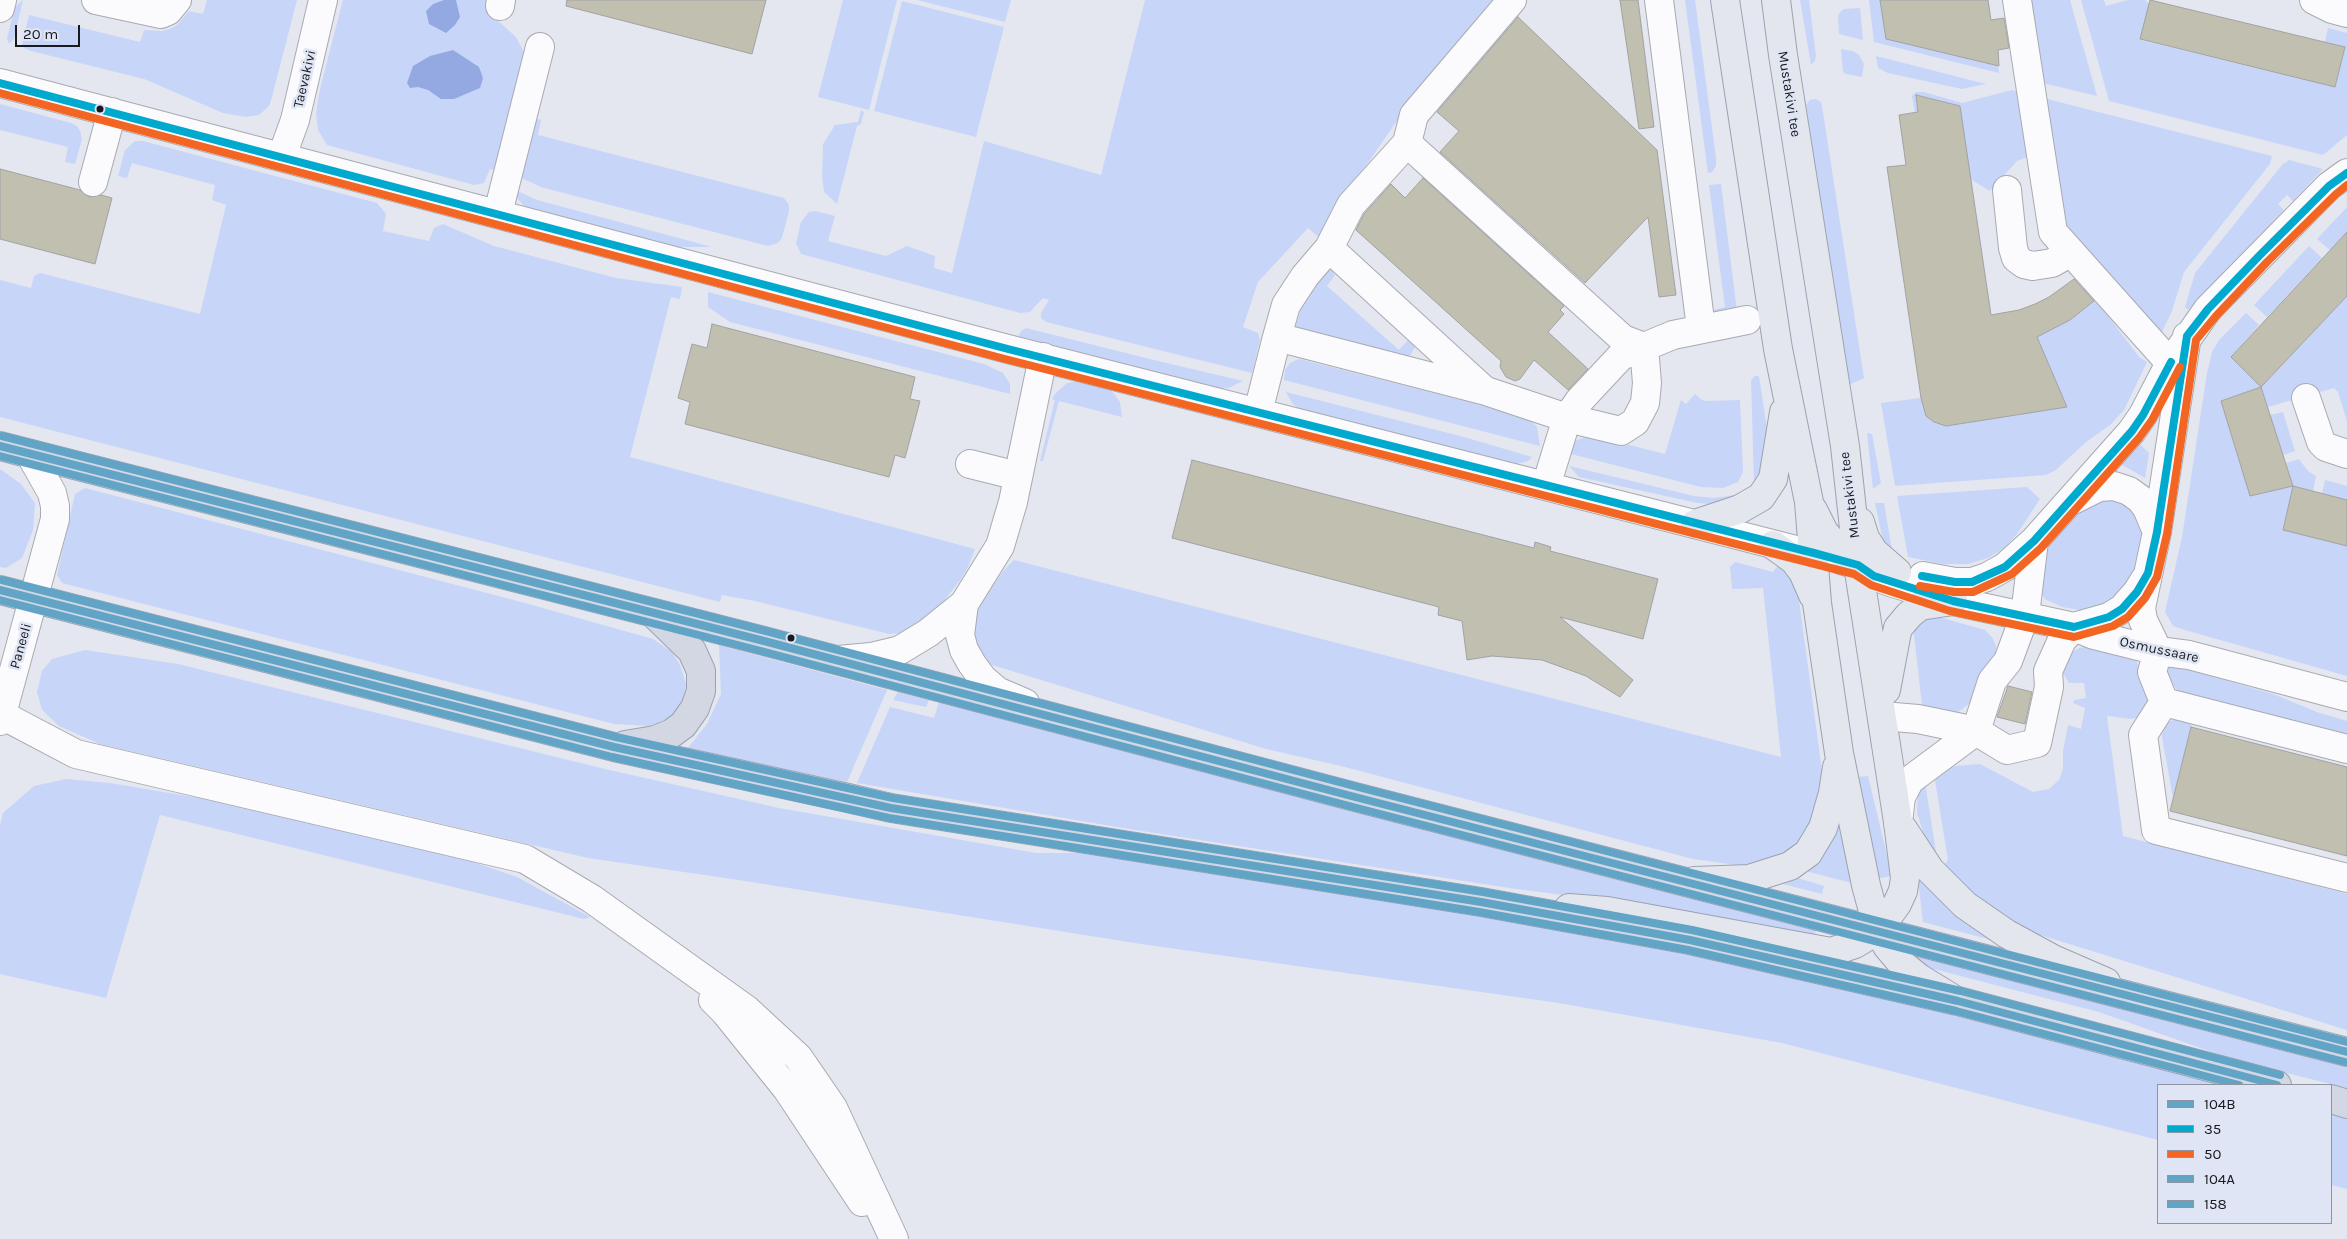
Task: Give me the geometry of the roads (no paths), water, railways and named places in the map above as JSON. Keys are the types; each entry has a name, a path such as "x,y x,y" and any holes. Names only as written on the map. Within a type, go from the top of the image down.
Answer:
{"highway":[{"path":"0,446 653,613 2347,1052"},
{"path":"0,590 614,747 892,808 1480,902 1690,940 1958,1001 2273,1084"},
{"path":"614,747 655,740 672,734 683,724 695,708 701,691 701,670 692,651 653,613"},
{"path":"2332,1099 2347,1104"}],"main road":[{"path":"1725,0 1778,349 1809,502 1817,603 1839,753 1866,886 1878,930 1903,965 1918,978 1958,1001"},
{"name":"Mustakivi tee","path":"1776,0 1784,63 1845,446 1850,497 1850,568 1865,612 1898,822 1930,870 1965,904 2007,934 2053,959 2153,1003"},
{"path":"1696,524 1740,509 1761,496 1773,479 1781,437 1786,391"},
{"path":"1850,497 1865,538 1874,552 1897,572"},
{"path":"1809,502 1824,532 1841,552 1850,568 1826,582 1817,603"},
{"path":"1773,544 1794,560 1803,572 1817,603"},
{"path":"1882,716 1890,659 1898,628 1920,606 1953,601"},
{"path":"1686,882 1749,879 1790,866 1808,853 1823,828 1833,792 1839,753"},
{"path":"1480,902 1607,911 1831,952 1855,944 1878,930 1897,904 1903,891 1905,878 1898,822"}],"street":[{"path":"0,8 2,0"},
{"path":"96,0 162,14 168,11 177,0"},
{"name":"Taevakivi","path":"282,156 296,120 323,0"},
{"path":"1258,412 1286,306 1305,276 1329,248 1351,205 1407,143 1414,115 1512,0"},
{"path":"1659,0 1701,328"},
{"path":"2017,0 2053,232 2170,363"},
{"path":"2314,0 2332,9 2347,13"},
{"path":"498,213 540,47"},
{"name":"Osmussaare","path":"0,83 1043,357 1814,553 1893,583 1953,601 2025,615 2074,627 2094,635 2158,651 2189,655 2347,697"},
{"path":"93,182 112,112"},
{"path":"1407,143 1623,338 1644,348"},
{"path":"1850,568 1897,572 1955,582 1972,582 2005,568 2034,541 2132,431 2148,407 2170,363 2187,336 2208,309 2329,186 2347,173"},
{"path":"2007,190 2013,248 2016,258 2024,264 2033,266 2052,263 2071,252"},
{"path":"1329,248 1486,391"},
{"path":"1546,486 1567,418 1621,356 1673,335 1747,320 1769,294"},
{"path":"1747,320 1778,349"},
{"path":"2164,702 2152,672 2158,651 2143,620 2141,608 2157,532 2187,336"},
{"path":"1277,337 1486,391 1567,418 1621,431 1635,422 1645,403 1647,383 1644,348"},
{"path":"835,661 871,657 900,650 928,633 964,604 1000,546 1018,476 1043,357"},
{"path":"2306,398 2321,442 2326,447 2347,454"},
{"name":"Paneeli","path":"1,717 54,519 55,506 52,493 30,454"},
{"path":"970,464 1018,476"},
{"path":"2066,503 2099,486 2114,486 2129,491 2140,499 2147,508 2157,532"},
{"path":"1898,822 1901,797 1910,780 1976,731 1992,681 2008,661 2025,615 2034,541"},
{"path":"1882,716 1918,719 1976,731 2007,750 2037,743 2049,687 2048,671 2062,640 2074,627 2109,617 2122,609 2138,592 2148,574"},
{"path":"964,604 960,635 964,650 983,679 997,691 1065,721"},
{"path":"2008,661 2048,671"},
{"path":"2164,702 2347,749"},
{"path":"2164,702 2142,735 2156,830 2347,878"},
{"path":"1,717 76,754 525,859 592,899 663,952 747,1010 798,1056 833,1108 894,1239"},
{"path":"663,952 725,1012 787,1089 886,1239"}],"water":[{"path":"444,0 456,0 460,17 455,25 446,33 429,24 426,11 433,4"},
{"path":"453,50 479,67 483,78 480,88 454,99 441,99 428,90 418,87 410,88 407,83 413,66 430,56"}]}
